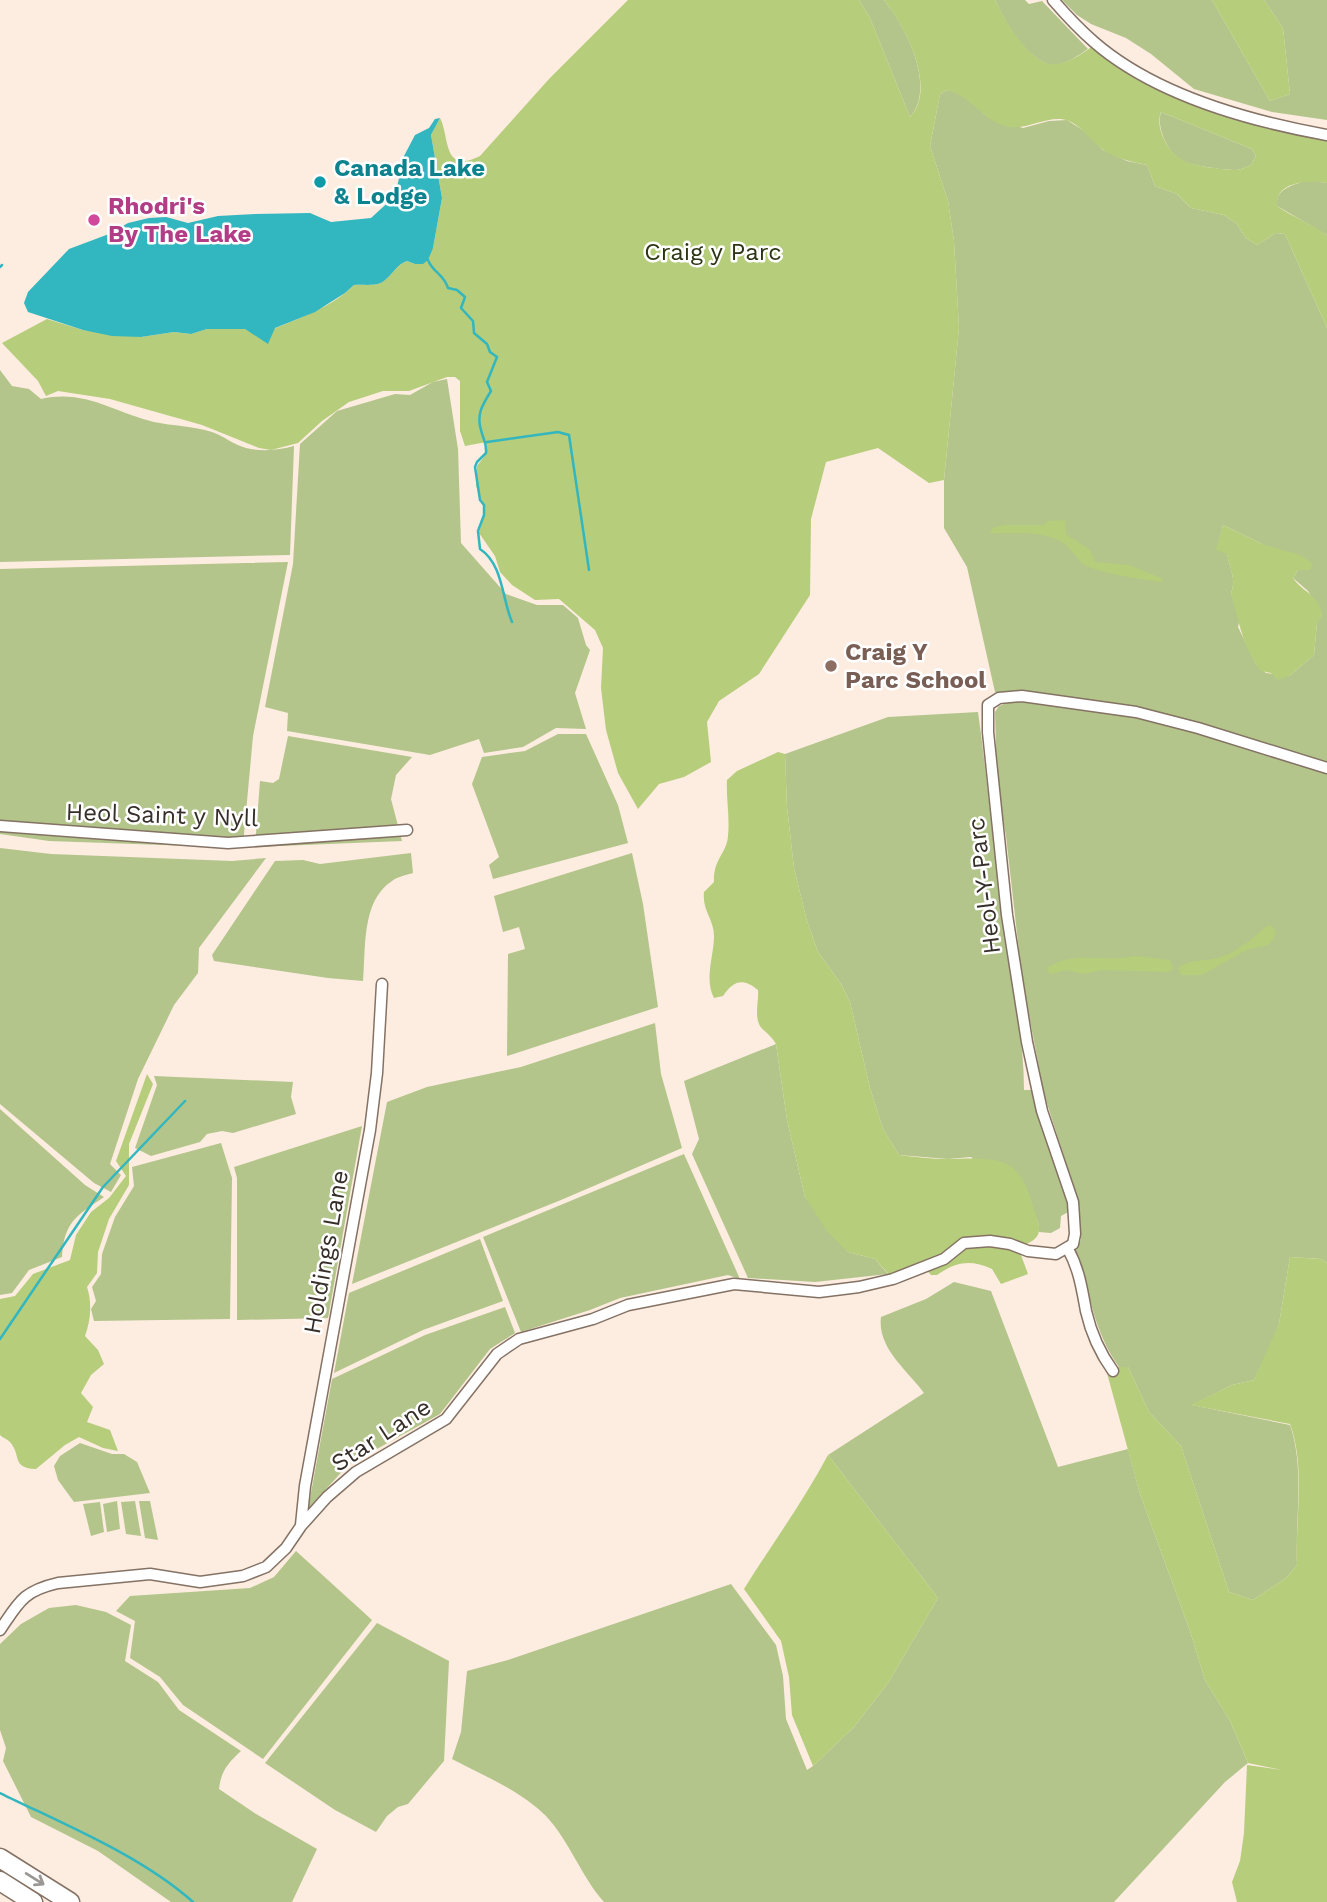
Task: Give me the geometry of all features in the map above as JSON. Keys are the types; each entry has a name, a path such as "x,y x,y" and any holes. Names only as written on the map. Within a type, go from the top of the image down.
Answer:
{"highway":[{"path":"0,1858 70,1902"},
{"path":"0,1881 33,1902"}],"street":[{"path":"1053,0 1096,44 1147,77 1206,104 1286,128 1327,135"},
{"name":"Heol-Y-Parc","path":"1068,1249 1073,1244 1075,1234 1074,1210 1042,1111 1027,1042 1007,915 988,732 988,705 999,698 1022,696 1136,712 1327,768"},
{"name":"Heol Saint y Nyll","path":"0,826 229,843 407,830"},
{"name":"Holdings Lane","path":"301,1526 304,1486 370,1129 377,1073 382,984"},
{"name":"Star Lane","path":"0,1630 23,1597 43,1586 150,1574 200,1582 243,1576 266,1567 286,1548 327,1497 356,1472 446,1419 497,1354 519,1339 593,1319 628,1306 734,1284 820,1292 870,1285 944,1259 964,1243 990,1241 1045,1254 1056,1254 1068,1249"},
{"path":"1068,1249 1076,1264 1091,1329 1113,1371"}],"green space":[{"name":"Craig y Parc","path":"628,0 859,0 870,18 910,117 918,105 921,90 919,74 908,40 884,0 995,0 1020,41 1038,59 1057,64 1078,56 1096,44 1123,62 1206,104 1327,135 1327,183 1303,182 1287,187 1281,191 1277,206 1327,235 1327,328 1285,234 1276,233 1257,245 1246,238 1237,224 1224,215 1191,208 1177,194 1155,186 1147,165 1107,152 1069,121 1054,119 1021,127 1005,126 990,119 955,93 947,90 940,94 930,146 948,201 954,241 959,328 944,480 929,483 878,448 826,462 811,519 810,595 759,674 719,701 707,722 711,762 684,777 659,784 638,809 618,773 606,730 601,688 603,648 595,630 559,599 535,600 512,585 500,572 495,556 479,533 485,511 476,486 477,466 487,453 486,442 465,446 460,431 460,381 455,377 447,377 409,391 383,391 349,402 322,421 298,443 271,450 259,448 202,425 110,399 58,391 46,396 38,381 2,343 47,319 83,330 141,337 174,332 191,334 207,329 245,329 258,336 333,302 354,285 381,283 400,265 407,261 415,264 433,248 442,198 431,135 440,118 453,157 459,161 468,161 480,156 549,79","holes":["1161,112 1252,149 1256,156 1251,165 1238,170 1192,164 1171,150 1161,131"]},
{"path":"859,0 884,0 909,40 919,73 920,90 910,117 870,18"},
{"path":"995,0 1025,0 1029,4 1042,1 1088,49 1062,64 1044,62 1035,57 1018,39"},
{"path":"1062,0 1212,0 1270,101 1290,94 1283,28 1264,0 1327,0 1327,120 1272,112 1194,89 1151,54 1126,38 1091,24"},
{"path":"1212,0 1264,0 1283,28 1290,94 1270,101"},
{"path":"947,90 960,93 988,117 1023,128 1049,121 1067,120 1084,131 1103,150 1127,161 1147,165 1155,186 1177,194 1191,208 1224,215 1237,224 1246,238 1257,245 1276,233 1285,234 1327,328 1327,765 1145,709 1042,694 995,692 967,567 944,528 944,480 959,328 954,241 948,201 930,146 940,94","holes":["1223,525 1262,544 1298,570 1293,578 1308,591 1322,615 1317,622 1314,655 1289,676 1266,673 1256,664 1238,627 1240,617 1231,593 1233,578 1227,553 1217,549"]},
{"path":"1161,112 1252,149 1256,156 1251,165 1236,170 1200,166 1181,160 1171,151 1164,138 1160,125"},
{"path":"1308,180 1327,183 1327,235 1277,206 1282,191"},
{"path":"0,370 12,386 29,389 41,399 85,399 154,422 212,432 246,448 270,450 294,446 290,555 0,562"},
{"path":"447,379 458,449 461,543 506,594 537,605 563,605 578,618 590,650 575,693 586,729 556,728 523,747 484,753 479,739 430,755 287,731 288,713 265,707 293,564 300,444 337,411 395,394 410,395 433,382"},
{"path":"1065,520 1066,534 1090,550 1095,562 1129,565 1161,578 1163,582 1121,576 1089,567 1064,543 1043,535 990,533 993,528 1004,525 1043,525 1048,521"},
{"path":"1223,525 1262,544 1300,555 1313,564 1310,570 1298,570 1293,578 1315,598 1321,608 1314,655 1289,676 1278,680 1271,673 1261,671 1245,643 1231,593 1233,578 1227,554 1216,550"},
{"path":"288,562 253,736 243,845 220,847 49,841 0,834 0,569"},
{"path":"1015,700 1053,703 1153,720 1327,773 1327,1263 1321,1259 1290,1257 1279,1324 1254,1380 1232,1385 1192,1405 1290,1425 1295,1442 1298,1477 1297,1565 1286,1578 1253,1600 1229,1592 1181,1446 1149,1412 1128,1367 1119,1367 1110,1352 1097,1324 1074,1251 1081,1240 1076,1195 1044,1094 1022,978 1006,836 997,785 995,712 999,706"},
{"path":"978,712 1003,925 1019,1028 1024,1090 1032,1090 1070,1211 1061,1216 1060,1228 1051,1233 1039,1232 1038,1221 971,1157 948,1159 899,1155 883,1129 870,1088 850,1002 841,984 818,952 794,868 787,807 785,754 888,717"},
{"path":"558,734 586,734 618,805 628,843 493,879 489,865 499,857 472,784 482,757 525,751"},
{"path":"288,736 412,757 396,775 391,799 402,841 255,847 260,781 273,783 279,779"},
{"path":"778,752 785,754 787,807 794,868 807,921 818,952 841,984 850,1002 870,1088 883,1129 899,1155 994,1160 1016,1171 1028,1192 1039,1228 1034,1240 1018,1247 1028,1274 1001,1284 992,1269 963,1263 937,1275 931,1275 924,1267 893,1279 875,1259 848,1252 827,1231 805,1197 787,1120 776,1044 758,1022 758,990 739,982 723,996 714,998 711,991 714,936 704,899 704,892 714,882 714,874 727,842 727,780 737,771"},
{"path":"0,848 51,854 232,861 266,858 199,948 198,973 174,1005 138,1079 110,1164 121,1175 111,1192 94,1183 0,1104"},
{"path":"411,853 413,873 394,880 382,890 370,913 365,941 363,981 214,961 212,955 275,861 303,860 320,864"},
{"path":"632,853 643,904 658,1007 507,1056 508,954 525,949 519,927 503,932 494,896"},
{"path":"1267,926 1272,926 1275,934 1268,945 1246,950 1202,975 1181,975 1178,968 1183,965 1228,954 1246,944"},
{"path":"1136,956 1170,960 1173,968 1169,972 1102,970 1084,974 1066,970 1051,974 1047,971 1048,967 1069,959"},
{"path":"655,1023 661,1074 682,1148 352,1284 387,1102 427,1087 521,1067"},
{"path":"776,1044 787,1120 805,1197 848,1252 875,1259 888,1274 815,1282 748,1278 692,1154 699,1139 684,1081"},
{"path":"147,1074 153,1084 129,1144 129,1185 109,1219 98,1252 97,1273 87,1287 90,1311 85,1336 98,1350 104,1364 91,1375 81,1393 93,1407 87,1422 110,1430 118,1451 103,1448 79,1437 36,1469 28,1468 20,1464 14,1447 0,1435 0,1299 15,1296 33,1274 70,1260 76,1235 91,1212 109,1198 126,1176 116,1161"},
{"path":"154,1076 293,1082 291,1097 296,1114 233,1133 222,1131 207,1134 200,1142 151,1156 135,1148 157,1085"},
{"path":"0,1109 85,1185 104,1197 73,1221 65,1236 62,1257 29,1270 12,1293 0,1295"},
{"path":"362,1126 328,1318 237,1320 237,1178 234,1167"},
{"path":"221,1143 232,1178 230,1319 94,1321 91,1309 96,1301 92,1287 101,1274 102,1254 115,1217 134,1186 132,1167"},
{"path":"684,1154 740,1279 728,1275 620,1298 521,1332 483,1237"},
{"path":"480,1239 503,1301 423,1330 334,1373 349,1293"},
{"path":"1290,1257 1321,1259 1327,1263 1327,1902 1237,1902 1232,1882 1240,1861 1244,1833 1247,1765 1282,1770 1248,1763 1230,1721 1205,1680 1140,1494 1107,1373 1111,1367 1128,1367 1149,1412 1181,1446 1229,1592 1253,1600 1286,1578 1297,1565 1299,1476 1290,1424 1191,1405 1232,1385 1254,1380 1279,1324"},
{"path":"954,1282 991,1291 1058,1467 1128,1449 1140,1494 1205,1680 1230,1721 1248,1763 1225,1782 1114,1902 604,1902 546,1816 513,1791 452,1759 461,1732 467,1671 508,1660 731,1584 776,1645 783,1676 786,1719 807,1770 813,1766 854,1727 888,1683 938,1598 828,1455 924,1393 888,1349 881,1328 881,1317 926,1299"},
{"path":"505,1307 515,1333 490,1349 440,1414 348,1465 308,1509 332,1379 425,1335"},
{"path":"80,1443 112,1454 124,1454 137,1462 150,1493 74,1502 58,1480 54,1466 60,1456"},
{"path":"828,1455 938,1598 888,1683 854,1727 813,1766 792,1715 789,1677 781,1641 744,1589"},
{"path":"117,1501 120,1529 107,1532 103,1504"},
{"path":"135,1501 141,1536 126,1534 121,1502"},
{"path":"139,1501 150,1501 158,1540 145,1538"},
{"path":"100,1502 104,1532 91,1536 83,1504"},
{"path":"296,1551 372,1620 263,1759 183,1705 160,1677 130,1658 135,1621 116,1611 130,1596 250,1588 274,1577"},
{"path":"76,1605 106,1612 131,1625 125,1661 158,1682 179,1710 241,1751 226,1768 219,1789 317,1849 292,1902 171,1902 98,1851 31,1817 3,1761 6,1748 0,1730 0,1644 21,1624 49,1608"},
{"path":"377,1623 449,1661 444,1761 408,1804 398,1807 387,1816 376,1832 335,1810 265,1763"}],"water":[{"path":"440,118 431,135 442,198 433,248 428,260 423,264 407,261 381,283 354,285 315,312 275,328 268,344 245,329 207,329 191,334 174,332 141,337 112,336 83,330 28,312 24,303 28,292 69,249 109,234 128,223 166,217 188,223 218,216 255,214 310,213 331,222 371,218 395,196 404,156 415,135"}],"waterway":[{"path":"428,260 448,288 457,290 465,297 461,308 473,321 474,333 497,357 487,382 491,391 480,414 486,453 475,467 480,500 484,505 484,515 478,531 480,549 488,556 498,573 512,622"},
{"path":"487,442 558,432 569,435 589,570"},
{"path":"0,1339 103,1187 185,1101"},
{"path":"0,1793 125,1855 193,1902"}],"place":[{"name":"Canada Lake & Lodge","path":"320,182"},
{"name":"Rhodri's By The Lake","path":"94,220"},
{"name":"Craig Y Parc School","path":"831,666"}]}
